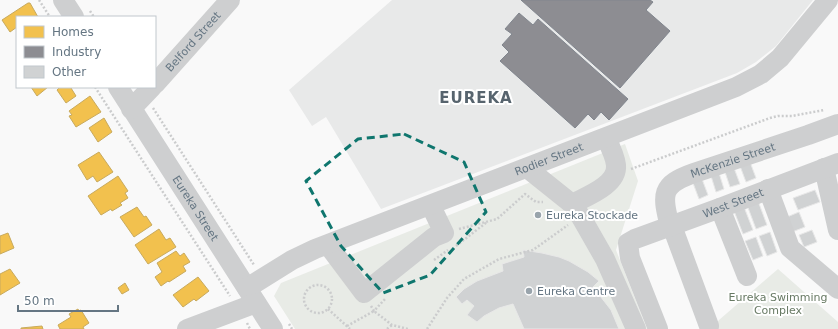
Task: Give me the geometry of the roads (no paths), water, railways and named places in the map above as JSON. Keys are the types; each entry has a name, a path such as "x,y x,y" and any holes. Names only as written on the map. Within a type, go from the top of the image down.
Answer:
{"street":[{"path":"63,0 73,16"},
{"name":"Belford Street","path":"156,83 230,0"},
{"name":"Rodier Street","path":"187,329 247,300 263,277 292,260 736,88 762,74 776,62 790,48 828,0"},
{"name":"Eureka Street","path":"122,88 146,94 247,300 273,329"},
{"name":"McKenzie Street","path":"709,326 671,226 665,206 664,197 668,187 676,180 694,173 808,135 832,117"},
{"path":"576,210 614,178 616,161 606,138"},
{"path":"831,165 838,230"},
{"name":"West Street","path":"658,329 630,258 628,243 635,239 831,165"},
{"path":"527,168 576,210 605,259 636,329"},
{"path":"768,189 790,248 838,289"},
{"path":"328,245 364,293 434,237 444,233 430,206"},
{"path":"720,208 747,276"}],"place":[{"name":"Eureka Stockade","path":"538,215"},
{"name":"Eureka Centre","path":"529,291"}],"district":[{"name":"EUREKA","path":"476,98"}],"park label":[{"name":"Eureka Swimming Complex","path":"778,303"}]}
